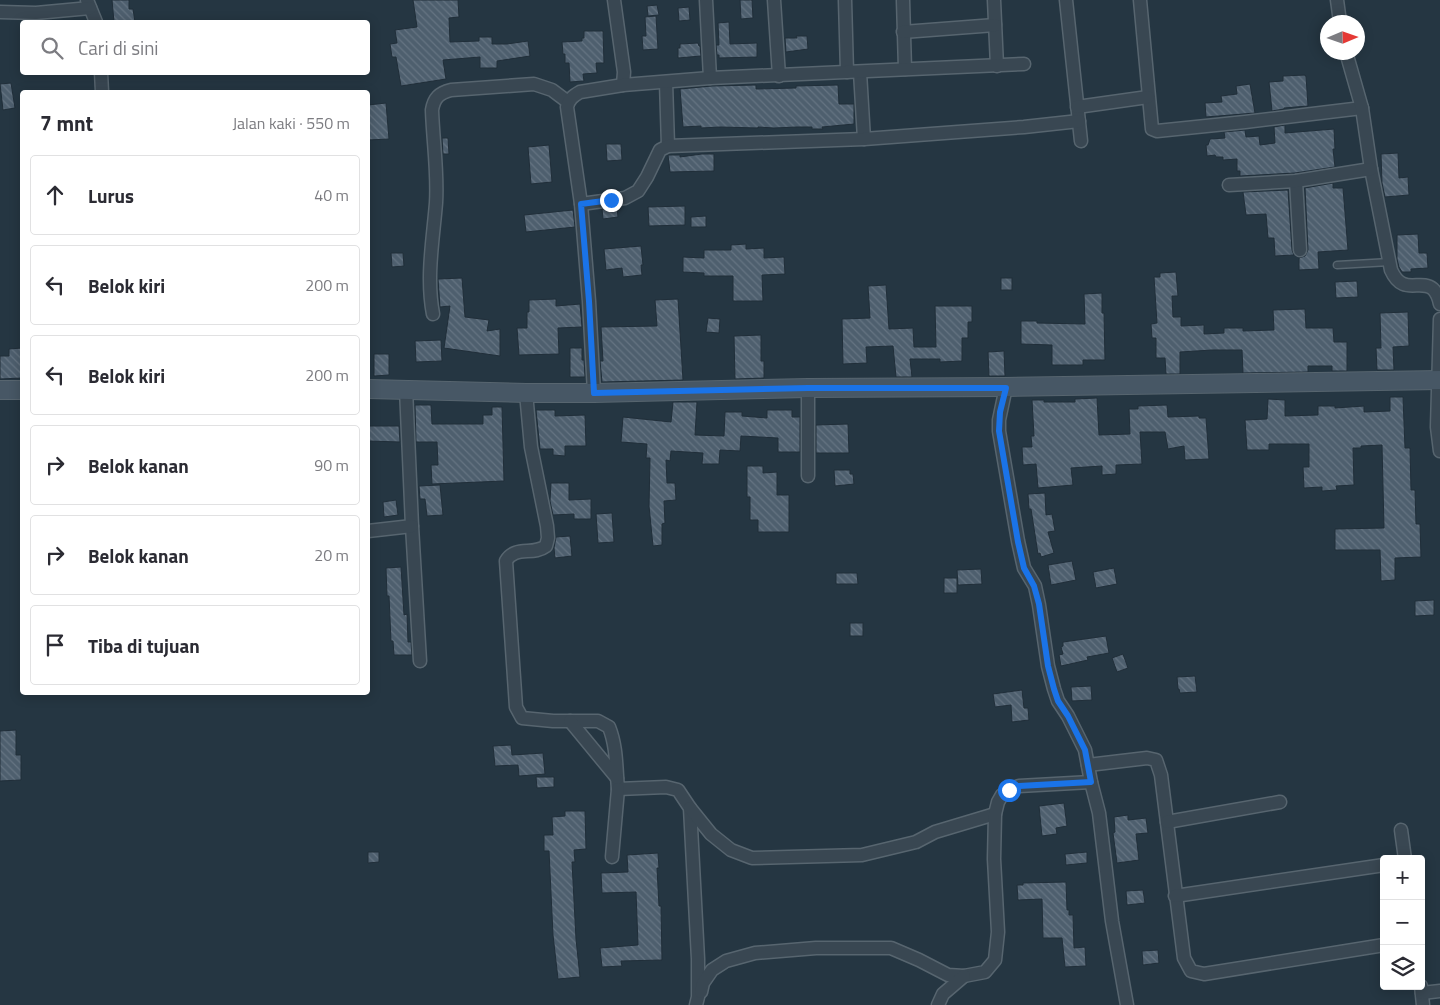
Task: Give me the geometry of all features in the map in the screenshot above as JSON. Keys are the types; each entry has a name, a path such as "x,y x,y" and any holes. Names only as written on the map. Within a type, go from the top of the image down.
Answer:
{"main road":[{"path":"370,389 594,393 808,388 1006,388 1439,380"},
{"path":"0,390 20,390"}],"street":[{"path":"614,0 624,72 623,85"},
{"path":"706,0 710,78"},
{"path":"774,0 779,76"},
{"path":"844,0 864,139"},
{"path":"903,0 905,69"},
{"path":"994,0 997,66"},
{"path":"1066,0 1081,141"},
{"path":"1140,0 1152,129 1157,131 1362,108"},
{"path":"1337,0 1339,15"},
{"path":"0,12 36,13 89,4 95,20"},
{"path":"903,32 995,25"},
{"path":"1348,60 1362,108 1371,169 1391,270 1396,280 1402,284 1427,286 1434,290 1440,304"},
{"path":"594,393 581,204 567,108 568,102 574,95 580,92 623,85 710,78 1024,64"},
{"path":"101,75 102,90"},
{"path":"666,82 668,146"},
{"path":"433,314 430,298 430,277 437,180 432,110 437,96 450,90 534,84 552,90 568,102"},
{"path":"1077,107 1148,97"},
{"path":"581,204 625,198 638,191 660,150 668,146 864,139 1079,121"},
{"path":"1230,185 1296,181 1371,169"},
{"path":"1296,181 1300,250"},
{"path":"1440,319 1437,427 1440,451"},
{"path":"808,388 808,476"},
{"path":"1006,388 1000,412 999,431 1018,542 1024,568 1034,586 1039,604 1048,666 1054,689 1058,701 1068,716 1085,750 1099,814 1112,921 1127,1005"},
{"path":"406,389 420,660"},
{"path":"526,393 531,447 548,538 546,546 541,550 517,552 510,555 506,561 516,707 522,718 553,721 598,721 609,727 615,749 618,783 612,857"},
{"path":"370,530 412,526"},
{"path":"570,721 618,783 666,787 678,790 710,834 731,850 752,858 862,856 916,842 935,832 995,814"},
{"path":"1088,765 1148,758 1156,760 1161,775 1184,958 1191,971 1204,974 1380,946"},
{"path":"697,1005 703,983 712,970 726,961 756,953 816,948 891,948 948,975 964,976 985,972 995,960 998,932 994,859 995,814 998,802 1002,795 1019,786 1091,782"},
{"path":"1167,822 1280,802"},
{"path":"690,808 698,959 697,1005"},
{"path":"1401,830 1404,855"},
{"path":"1176,896 1380,866"},
{"path":"938,1005 943,994 964,976"},
{"path":"1422,995 1440,991"}],"lane":[{"path":"1337,265 1390,262"}],"building":[{"path":"112,0 129,0 129,9 133,9 135,20 114,20"},
{"path":"413,0 458,0 459,17 449,18 450,42 479,41 479,37 492,37 492,44 528,41 530,56 497,61 497,68 480,68 480,57 443,60 446,79 401,86 396,57 392,57 390,44 397,43 395,30 417,27"},
{"path":"740,0 752,0 753,18 741,19"},
{"path":"657,5 659,15 648,16 647,6"},
{"path":"689,7 690,20 679,21 678,8"},
{"path":"656,16 658,49 643,50 642,36 646,36 645,17"},
{"path":"729,22 730,44 757,43 757,57 719,58 716,45 719,45 718,23"},
{"path":"584,31 603,31 604,63 596,63 597,73 583,74 584,81 570,82 569,63 565,63 562,42 582,41"},
{"path":"796,36 807,36 808,49 786,52 785,38 797,38"},
{"path":"698,43 701,56 678,58 680,44"},
{"path":"1305,75 1308,106 1272,111 1269,82 1283,81 1283,76"},
{"path":"11,83 15,108 3,110 0,84"},
{"path":"1250,84 1255,113 1206,117 1205,103 1222,102 1221,96 1237,94 1236,86"},
{"path":"756,85 756,89 838,85 839,104 854,104 854,124 822,127 823,129 812,129 812,127 683,127 680,89"},
{"path":"386,103 389,139 370,140 370,105"},
{"path":"1285,125 1285,133 1334,129 1335,149 1333,149 1335,167 1295,173 1240,176 1240,171 1237,171 1237,159 1223,160 1223,157 1216,157 1215,155 1207,156 1206,145 1208,145 1210,139 1225,138 1224,132 1245,130 1246,137 1259,136 1260,145 1275,143 1274,127"},
{"path":"442,138 448,138 449,154 443,154"},
{"path":"606,144 621,144 622,160 607,161"},
{"path":"549,145 552,182 531,184 528,147"},
{"path":"1398,153 1399,178 1408,177 1409,195 1385,197 1382,183 1381,154"},
{"path":"714,154 714,171 670,172 668,155 680,155 680,157"},
{"path":"1333,183 1333,188 1343,188 1348,250 1318,252 1319,269 1299,270 1299,258 1305,256 1308,250 1305,188"},
{"path":"1288,190 1292,250 1294,255 1275,256 1274,238 1268,238 1266,214 1246,215 1243,192"},
{"path":"685,206 685,225 649,226 648,207"},
{"path":"617,207 618,217 603,219 602,209"},
{"path":"573,210 575,227 526,232 524,215"},
{"path":"706,216 706,227 691,227 691,217"},
{"path":"1418,234 1419,253 1427,253 1428,268 1411,269 1411,272 1402,272 1397,259 1397,235"},
{"path":"746,244 746,249 764,248 764,258 784,257 785,274 762,275 763,301 733,301 733,276 704,276 704,273 683,272 683,257 704,258 704,250 731,250 731,245"},
{"path":"641,246 642,275 623,277 622,268 606,270 604,249"},
{"path":"391,253 403,253 404,266 392,267"},
{"path":"1176,272 1178,296 1172,296 1173,317 1181,317 1181,326 1204,325 1204,334 1224,333 1224,328 1243,328 1243,331 1274,330 1273,310 1305,309 1306,328 1333,328 1334,342 1347,342 1347,371 1332,371 1332,366 1308,366 1308,372 1243,373 1242,350 1212,350 1180,352 1180,374 1166,374 1165,358 1156,358 1156,338 1152,338 1151,324 1157,323 1154,277 1160,277 1160,273"},
{"path":"462,278 465,317 489,320 487,331 500,329 500,356 444,348 450,306 440,307 438,279"},
{"path":"1001,278 1012,278 1012,290 1001,290"},
{"path":"1357,281 1358,297 1336,298 1335,282"},
{"path":"886,285 889,329 913,328 914,347 936,347 935,306 972,306 972,322 968,322 968,338 962,338 962,361 940,362 940,359 910,359 912,377 896,377 893,346 866,347 867,363 843,364 842,319 870,318 868,286"},
{"path":"1102,293 1105,360 1083,360 1083,365 1052,365 1052,345 1021,344 1021,321 1085,324 1084,294"},
{"path":"556,299 556,306 580,304 582,327 558,328 559,354 519,355 517,328 527,328 529,300"},
{"path":"678,299 683,380 602,382 600,361 603,361 601,327 657,326 655,300"},
{"path":"1408,312 1409,346 1393,347 1394,370 1377,370 1376,348 1381,348 1380,313"},
{"path":"708,318 720,319 719,333 706,332"},
{"path":"761,335 761,361 764,361 764,378 735,379 734,336"},
{"path":"441,340 442,361 416,362 415,341"},
{"path":"20,348 20,378 0,379 0,356 9,356 9,349"},
{"path":"570,348 582,348 585,377 570,377"},
{"path":"1004,351 1005,376 989,376 988,352"},
{"path":"374,354 389,354 389,375 374,376"},
{"path":"1390,397 1403,397 1405,448 1410,448 1411,490 1415,490 1416,524 1420,524 1421,557 1395,558 1395,580 1381,581 1380,550 1335,550 1335,529 1384,528 1382,445 1353,448 1354,485 1336,486 1337,490 1322,491 1322,487 1304,488 1303,467 1309,467 1309,444 1269,444 1269,450 1247,450 1245,420 1267,419 1268,399 1285,400 1285,416 1318,415 1318,406 1335,406 1335,408 1364,406 1364,412 1390,411"},
{"path":"1097,398 1099,435 1130,434 1129,409 1138,409 1138,406 1167,405 1168,417 1199,416 1199,418 1206,418 1209,459 1185,460 1184,446 1168,449 1165,432 1140,432 1142,464 1116,465 1116,474 1102,475 1102,466 1071,468 1073,485 1038,488 1036,464 1023,465 1022,447 1032,447 1031,436 1034,436 1032,400 1075,402 1075,399"},
{"path":"673,402 697,402 695,435 724,436 725,412 742,412 742,416 767,418 767,410 792,410 792,417 800,417 800,452 778,452 778,438 741,436 740,451 720,450 719,464 702,464 703,453 671,451 670,461 666,460 667,483 675,483 676,500 664,501 665,523 662,524 662,545 653,546 649,506 650,458 646,458 647,444 621,442 623,417 671,422"},
{"path":"415,405 431,405 432,424 483,424 483,415 492,415 492,407 502,407 504,481 432,484 431,465 438,465 437,442 416,442"},
{"path":"536,410 555,410 555,416 585,415 586,446 565,446 565,456 553,455 553,449 540,449"},
{"path":"848,424 849,453 816,453 816,425"},
{"path":"370,426 399,426 400,442 370,441"},
{"path":"747,466 763,466 763,473 777,472 777,495 789,495 789,532 758,532 758,520 750,520 750,497 747,497"},
{"path":"834,470 850,470 850,474 853,474 854,484 835,486"},
{"path":"551,483 569,483 569,500 591,499 591,519 574,519 574,514 553,515 550,501"},
{"path":"440,485 443,515 427,516 425,499 420,499 419,486"},
{"path":"1045,493 1046,515 1052,514 1055,531 1048,532 1054,553 1041,557 1040,553 1038,554 1028,494"},
{"path":"396,500 398,515 384,517 383,502"},
{"path":"612,513 614,542 598,543 596,514"},
{"path":"570,536 572,556 555,558 556,537"},
{"path":"1072,561 1076,580 1051,585 1048,565"},
{"path":"401,567 404,615 407,614 408,642 411,642 412,655 394,655 393,641 391,641 386,568"},
{"path":"1114,568 1117,584 1096,588 1093,572"},
{"path":"981,569 982,584 958,585 957,570"},
{"path":"836,573 857,573 858,584 836,584"},
{"path":"944,578 957,578 957,593 944,593"},
{"path":"1434,600 1434,615 1415,616 1415,601"},
{"path":"850,623 863,623 863,636 850,636"},
{"path":"1106,636 1109,653 1087,657 1088,660 1061,666 1059,655 1063,654 1061,647 1063,642"},
{"path":"1123,654 1128,668 1117,672 1112,658"},
{"path":"1195,676 1197,692 1180,693 1177,677"},
{"path":"1091,686 1092,700 1072,701 1071,687"},
{"path":"1022,690 1024,708 1028,708 1029,720 1012,722 1011,705 995,707 993,694"},
{"path":"16,730 16,755 21,755 21,780 0,781 0,731"},
{"path":"511,745 512,755 543,753 545,774 519,776 518,765 495,766 493,746"},
{"path":"536,777 554,777 554,787 537,788"},
{"path":"1064,803 1067,826 1056,828 1057,834 1042,836 1039,806"},
{"path":"565,811 585,811 586,849 574,850 575,862 572,862 580,977 558,979 553,935 549,851 544,851 544,835 553,835 552,817 565,816"},
{"path":"1128,815 1128,820 1146,818 1148,833 1136,834 1139,860 1117,863 1113,833 1115,832 1114,817"},
{"path":"368,852 379,852 379,862 368,863"},
{"path":"1087,852 1087,863 1066,865 1065,854"},
{"path":"658,853 659,868 657,868 659,906 661,906 662,960 621,961 622,966 602,967 600,948 638,945 636,892 602,893 601,873 628,872 627,855"},
{"path":"1066,882 1067,910 1069,910 1069,915 1073,915 1074,948 1085,947 1086,966 1065,967 1062,938 1043,938 1042,899 1018,900 1017,885 1023,885 1023,883"},
{"path":"1143,890 1145,903 1127,905 1126,891"},
{"path":"1158,950 1159,963 1143,965 1142,951"}],"route":[{"path":"611,200 581,204 594,393 658,390 808,388 1006,388 1000,412 999,431 1018,542 1024,568 1034,586 1039,604 1048,666 1054,689 1058,701 1080,737 1085,750 1091,782 1019,786 1009,790"}]}
